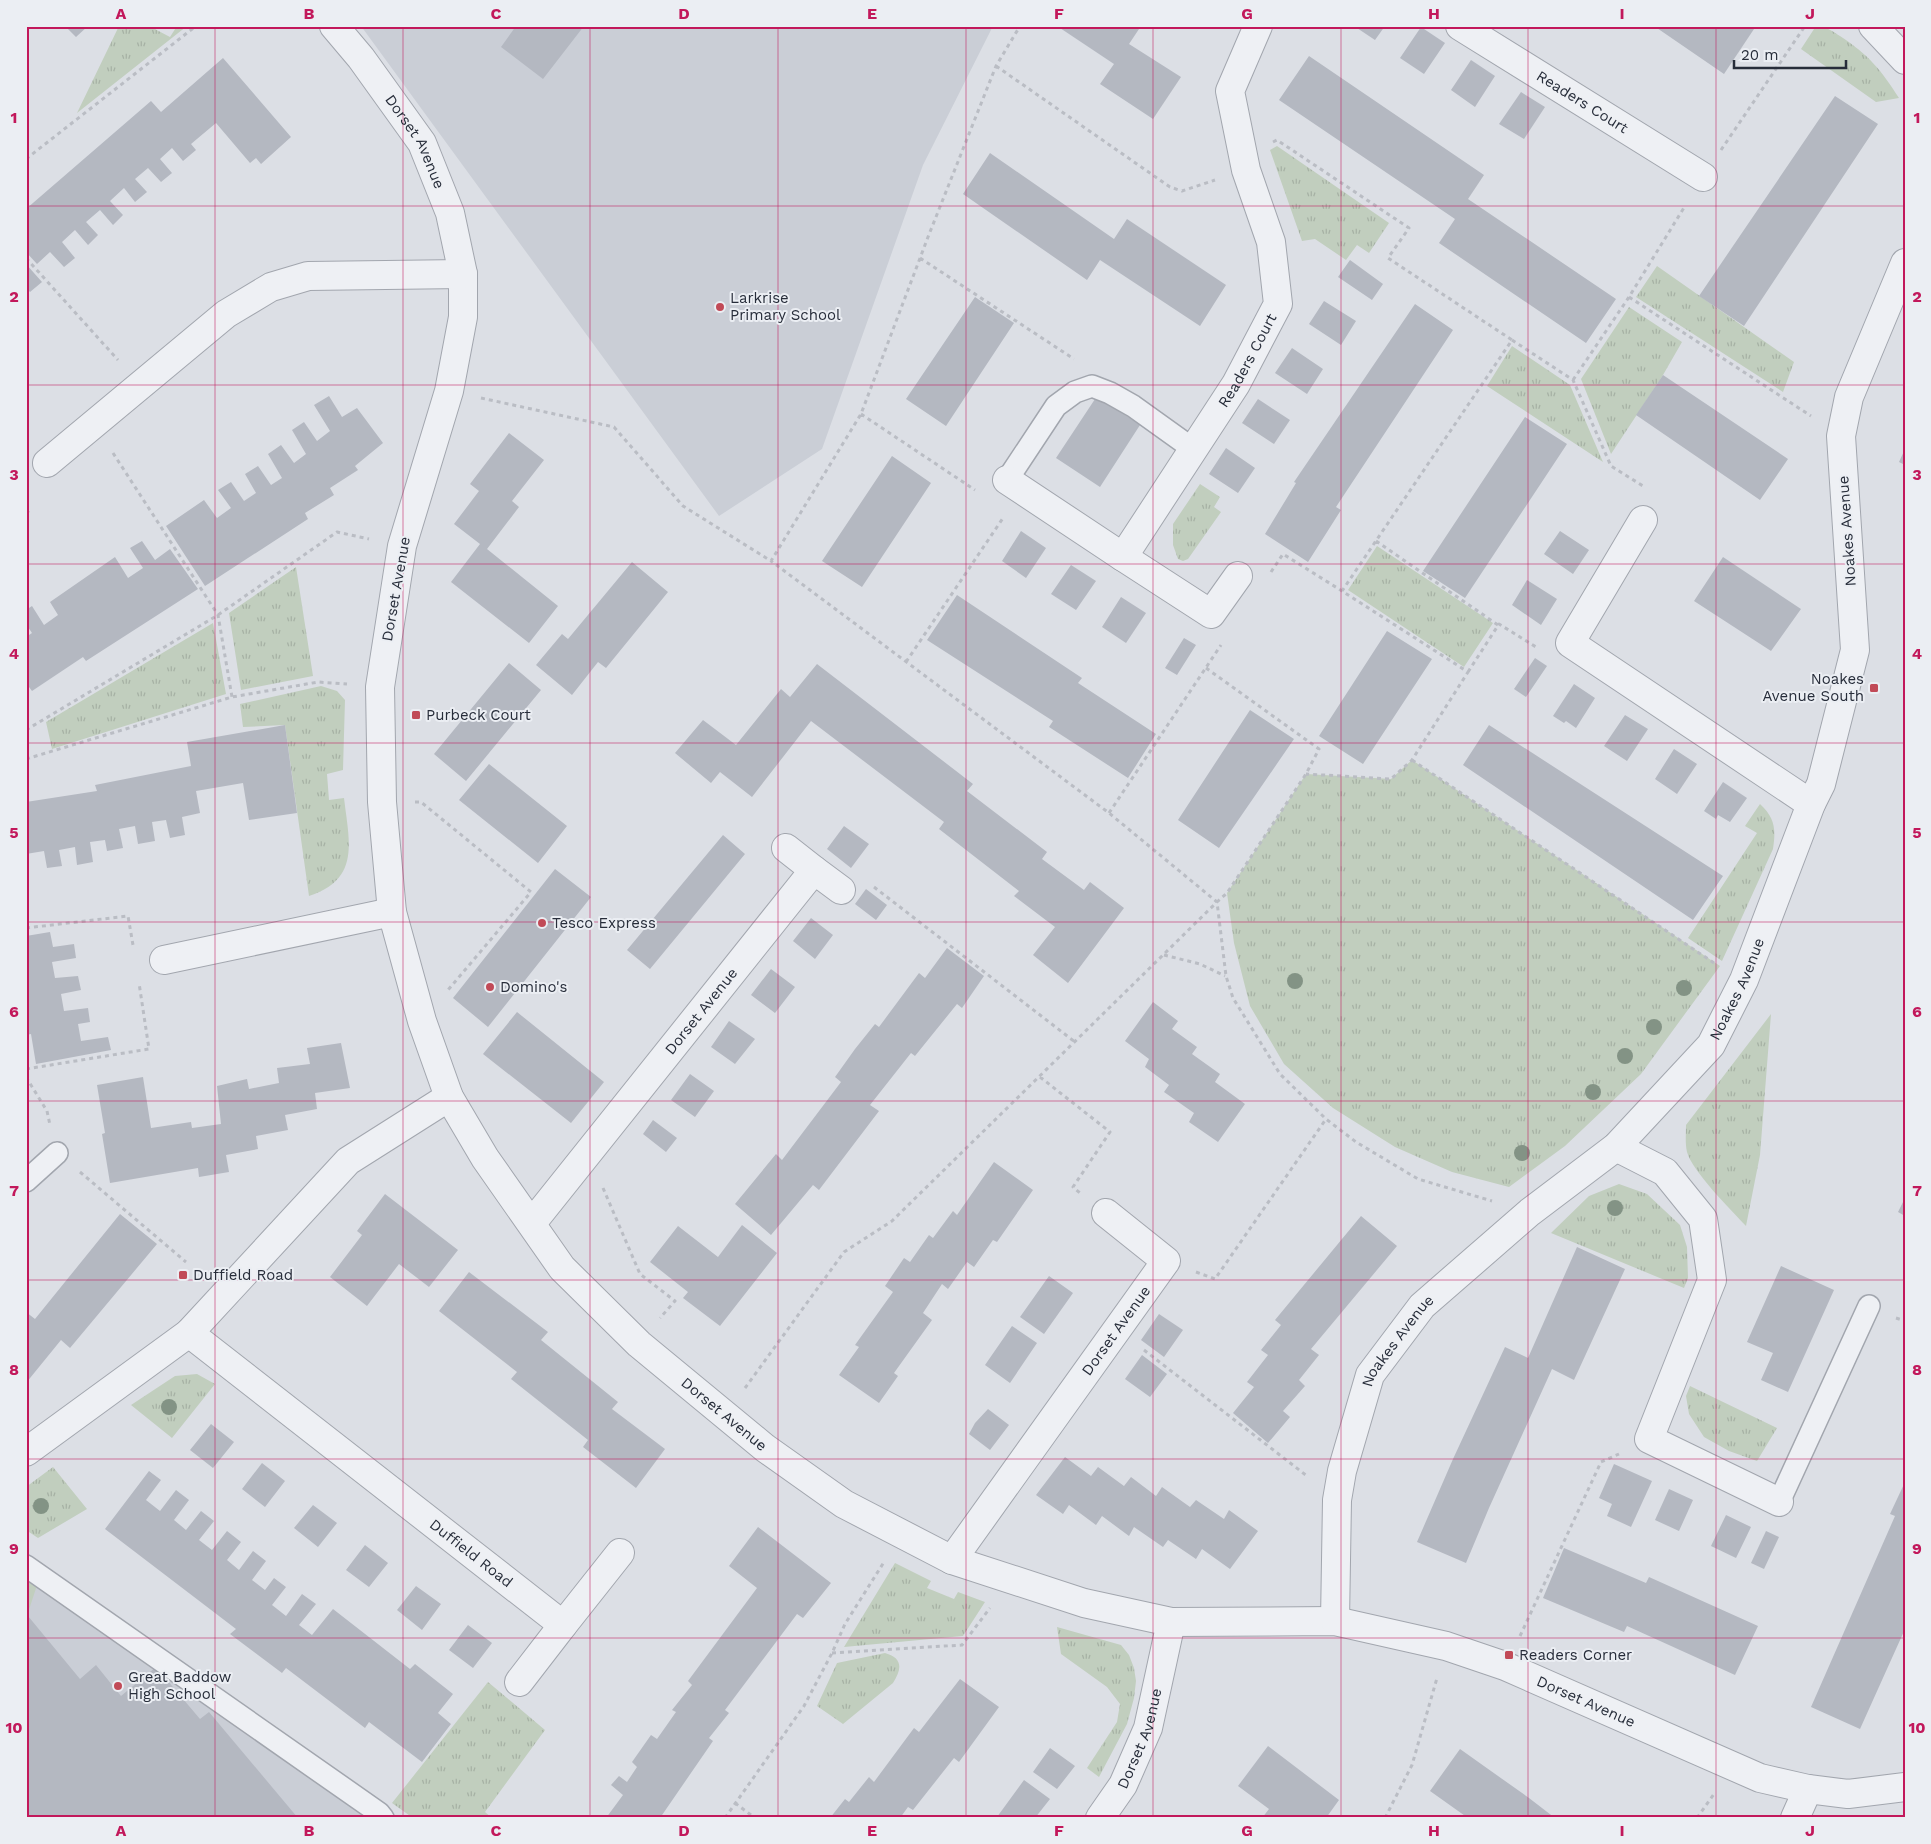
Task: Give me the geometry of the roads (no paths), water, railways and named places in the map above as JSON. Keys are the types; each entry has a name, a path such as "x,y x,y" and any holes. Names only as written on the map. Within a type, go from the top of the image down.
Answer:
{"street":[{"name":"Dorset Avenue","path":"334,26 422,142 450,213 463,274 463,317 449,391 402,546 380,687 382,802 392,912 422,1021 449,1097 485,1158 562,1268 639,1344 765,1448 844,1504 952,1560 1084,1603 1171,1622 1335,1621 1446,1646 1505,1666 1760,1778 1808,1789 1848,1794 1905,1786"},
{"name":"Readers Court","path":"1123,556 1236,384 1278,304 1271,242 1244,163 1230,91 1258,26"},
{"name":"Readers Court","path":"1460,26 1703,177"},
{"path":"1873,26 1905,60"},
{"name":"Noakes Avenue","path":"1335,1621 1337,1500 1342,1471 1370,1375 1422,1306 1530,1212 1616,1147 1646,1116 1711,1045 1744,980 1811,804 1821,784 1855,650 1841,436 1849,397 1905,263"},
{"path":"47,463 226,314 271,287 308,276 463,274"},
{"path":"1007,480 1211,614 1238,576"},
{"path":"1643,520 1570,643 1811,804"},
{"path":"786,848 841,890"},
{"name":"Dorset Avenue","path":"532,1223 814,870"},
{"path":"164,960 392,912"},
{"path":"26,1452 189,1333 348,1161 449,1097"},
{"path":"1616,1147 1665,1172 1702,1219 1712,1280 1649,1439 1779,1502"},
{"name":"Dorset Avenue","path":"952,1560 1166,1261 1106,1213"},
{"name":"Duffield Road","path":"189,1333 236,1372 563,1625"},
{"path":"519,1682 620,1553"},
{"name":"Dorset Avenue","path":"1100,1818 1123,1785 1148,1728 1171,1622"},
{"path":"1795,1818 1808,1789"}],"lane":[{"path":"1007,480 1056,406 1075,392 1092,386 1110,393 1133,406 1193,449"},
{"path":"26,1181 57,1153"},
{"path":"1779,1502 1869,1306"},
{"path":"26,1566 379,1813 383,1818"}],"place":[{"name":"Larkrise Primary School","path":"720,307"},
{"name":"Noakes Avenue South","path":"1874,688"},
{"name":"Purbeck Court","path":"416,715"},
{"name":"Tesco Express","path":"542,923"},
{"name":"Domino's","path":"490,987"},
{"name":"Duffield Road","path":"183,1275"},
{"name":"Readers Corner","path":"1509,1655"},
{"name":"Great Baddow High School","path":"118,1686"}]}
